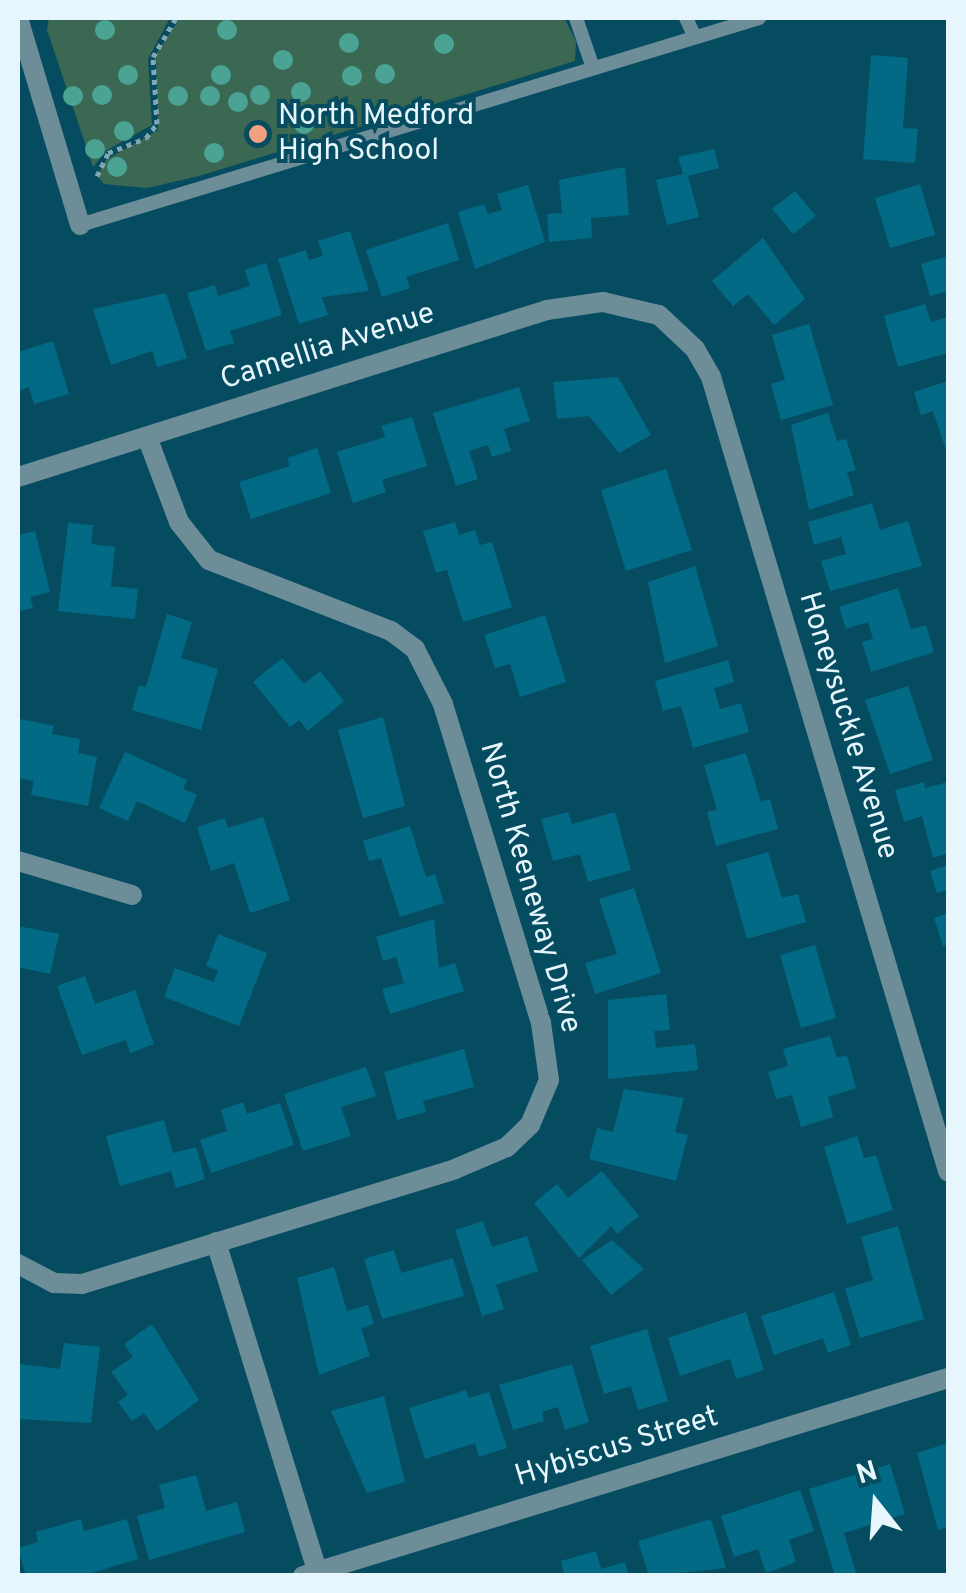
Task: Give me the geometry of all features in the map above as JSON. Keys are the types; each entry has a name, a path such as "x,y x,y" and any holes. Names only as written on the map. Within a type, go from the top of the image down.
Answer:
{"street":[{"path":"18,18 26,81 80,225"},
{"name":"Camellia Avenue","path":"18,477 547,310 602,302 660,314"},
{"name":"Honeysuckle Avenue","path":"660,314 695,349 711,377 948,1171"},
{"name":"North Keeneway Drive","path":"18,1264 54,1283 82,1284 508,1147 530,1125 542,1100 547,1060 444,704 415,649 391,631 209,560 179,522 148,437"},
{"path":"18,861 132,895"},
{"path":"216,1242 313,1574"},
{"name":"Hybiscus Street","path":"313,1574 948,1378"}],"lane":[{"path":"576,18 593,68"},
{"path":"686,18 695,37"},
{"path":"80,225 759,18"}],"path":[{"path":"97,176 108,153 146,138 157,124 153,56 176,18"}],"green space":[{"path":"49,18 170,18 148,59 152,125 107,150 93,167 47,30"},
{"path":"180,18 564,18 576,41 575,61 199,176 147,188 104,184 97,176 106,160 158,130 156,54"}],"building":[{"path":"871,55 908,58 903,128 918,129 915,163 863,159"},
{"path":"714,149 719,168 688,176 699,217 667,225 656,180 683,174 678,157"},
{"path":"625,167 629,215 591,218 592,238 549,242 547,214 562,213 559,180"},
{"path":"920,184 935,235 890,248 875,198"},
{"path":"528,185 545,242 475,269 458,212 484,204 488,214 502,210 497,194"},
{"path":"795,191 816,216 793,234 772,209"},
{"path":"448,223 459,260 406,277 410,288 382,297 366,250"},
{"path":"350,231 369,291 322,297 328,315 299,324 278,259 306,250 309,260 323,256 318,241"},
{"path":"763,238 805,299 774,325 748,294 733,306 712,281"},
{"path":"948,256 948,291 930,296 921,264"},
{"path":"266,263 282,315 230,331 234,343 206,351 187,293 215,285 218,296 250,286 245,270"},
{"path":"166,293 187,358 157,367 152,351 111,365 93,309"},
{"path":"925,304 931,322 948,317 948,353 898,367 884,316"},
{"path":"809,324 833,405 781,420 771,384 785,380 772,335"},
{"path":"53,341 69,394 34,404 29,387 18,391 18,352"},
{"path":"618,377 651,435 619,453 589,416 557,419 553,382"},
{"path":"948,381 948,456 933,411 921,415 914,392"},
{"path":"519,387 530,421 504,429 511,451 492,457 488,445 469,451 478,479 456,486 433,413"},
{"path":"828,413 837,441 846,439 856,470 847,472 854,495 809,510 791,425"},
{"path":"412,417 427,466 382,480 386,492 353,503 337,452 385,437 381,426"},
{"path":"317,448 331,493 251,519 239,482 290,466 287,458"},
{"path":"666,469 692,550 626,571 601,490"},
{"path":"872,503 880,530 908,521 922,566 830,591 821,561 846,554 841,537 814,545 808,522"},
{"path":"455,522 459,535 475,530 480,545 492,542 512,607 463,622 447,570 436,573 423,531"},
{"path":"68,523 93,525 91,544 115,547 111,586 138,589 135,619 58,611"},
{"path":"35,531 50,592 30,597 33,608 18,611 18,535"},
{"path":"695,566 718,646 665,663 648,582"},
{"path":"898,588 911,629 926,625 934,652 871,672 862,642 873,639 868,622 846,629 839,607"},
{"path":"167,614 192,622 181,658 218,669 201,730 132,710 139,685 146,687"},
{"path":"545,615 566,682 520,697 510,664 495,668 484,635"},
{"path":"282,658 304,684 320,671 344,701 308,731 299,720 290,727 253,682"},
{"path":"728,660 734,682 714,688 720,709 741,703 749,732 693,748 681,706 663,711 655,681"},
{"path":"908,686 933,760 890,774 865,700"},
{"path":"383,717 405,806 363,818 338,730"},
{"path":"20,719 54,726 52,734 80,739 78,753 97,757 88,806 31,795 34,781 18,778"},
{"path":"125,752 187,780 183,789 197,795 185,823 137,801 128,821 99,808"},
{"path":"746,753 761,802 770,799 778,829 716,846 707,812 717,810 704,765"},
{"path":"924,782 925,788 948,782 948,853 933,858 922,816 904,822 895,790"},
{"path":"568,812 572,824 615,812 631,870 588,882 580,854 553,861 541,819"},
{"path":"263,817 290,900 250,913 234,863 211,871 197,827 225,818 228,828"},
{"path":"410,826 426,877 435,874 444,903 400,917 381,858 369,861 363,841"},
{"path":"768,852 782,898 798,894 806,922 747,939 726,864"},
{"path":"948,865 948,890 937,893 930,871"},
{"path":"634,888 661,973 595,994 585,963 617,954 599,899"},
{"path":"948,913 948,944 943,946 934,918"},
{"path":"434,919 439,968 455,963 464,991 390,1014 382,989 404,983 396,957 383,961 376,937"},
{"path":"18,926 59,934 50,974 18,967"},
{"path":"218,934 267,953 239,1026 164,997 175,968 214,982 218,970 206,966"},
{"path":"815,945 836,1018 801,1028 780,955"},
{"path":"85,976 95,1004 135,990 154,1044 130,1053 126,1040 82,1055 57,986"},
{"path":"666,994 670,1030 654,1031 656,1048 695,1044 698,1070 608,1079 608,1000"},
{"path":"830,1036 837,1058 847,1055 856,1088 828,1097 833,1117 801,1127 792,1095 776,1099 768,1072 788,1066 783,1049"},
{"path":"464,1049 474,1087 423,1101 426,1112 397,1120 384,1072"},
{"path":"366,1067 376,1096 341,1107 351,1136 303,1151 284,1094"},
{"path":"624,1089 684,1098 675,1132 688,1135 676,1181 589,1159 597,1128 613,1132"},
{"path":"243,1102 247,1114 280,1103 294,1145 211,1173 200,1140 227,1131 221,1110"},
{"path":"164,1120 173,1153 196,1147 205,1179 176,1188 171,1171 120,1186 106,1136"},
{"path":"857,1136 864,1158 876,1155 893,1210 847,1224 824,1147"},
{"path":"602,1171 639,1216 617,1234 611,1226 579,1258 534,1203 557,1184 568,1198"},
{"path":"483,1221 492,1247 527,1236 538,1271 496,1285 504,1309 482,1316 455,1230"},
{"path":"898,1226 924,1319 860,1338 845,1289 873,1280 861,1237"},
{"path":"612,1240 644,1269 611,1295 582,1260"},
{"path":"394,1250 401,1273 453,1258 464,1296 382,1319 364,1259"},
{"path":"334,1267 347,1311 368,1305 374,1324 361,1328 370,1356 319,1375 297,1278"},
{"path":"834,1292 851,1345 828,1353 823,1338 774,1355 761,1316"},
{"path":"746,1312 764,1370 736,1379 730,1359 680,1376 668,1338"},
{"path":"152,1324 199,1400 157,1431 144,1413 132,1421 118,1402 128,1395 111,1372 133,1357 124,1344"},
{"path":"647,1329 668,1401 638,1410 631,1386 604,1394 590,1346"},
{"path":"64,1343 100,1347 91,1423 18,1419 19,1364 60,1369"},
{"path":"572,1364 589,1422 565,1430 558,1407 542,1412 544,1421 513,1430 499,1385"},
{"path":"466,1390 469,1398 489,1392 507,1448 479,1457 475,1443 425,1459 409,1408"},
{"path":"384,1396 405,1482 367,1493 331,1411"},
{"path":"948,1443 948,1527 938,1530 917,1453"},
{"path":"890,1464 905,1514 844,1533 857,1576 835,1576 809,1489"},
{"path":"196,1475 206,1511 237,1502 245,1532 149,1560 137,1516 165,1508 159,1485"},
{"path":"800,1490 814,1531 789,1540 796,1562 766,1573 758,1549 734,1557 721,1516"},
{"path":"81,1519 84,1531 127,1519 138,1559 81,1576 26,1576 18,1548 38,1542 36,1532"},
{"path":"711,1519 726,1568 649,1576 638,1541"},
{"path":"596,1551 601,1569 625,1562 629,1576 565,1576 561,1561"}],"place":[{"name":"North Medford High School","path":"258,134"}]}
